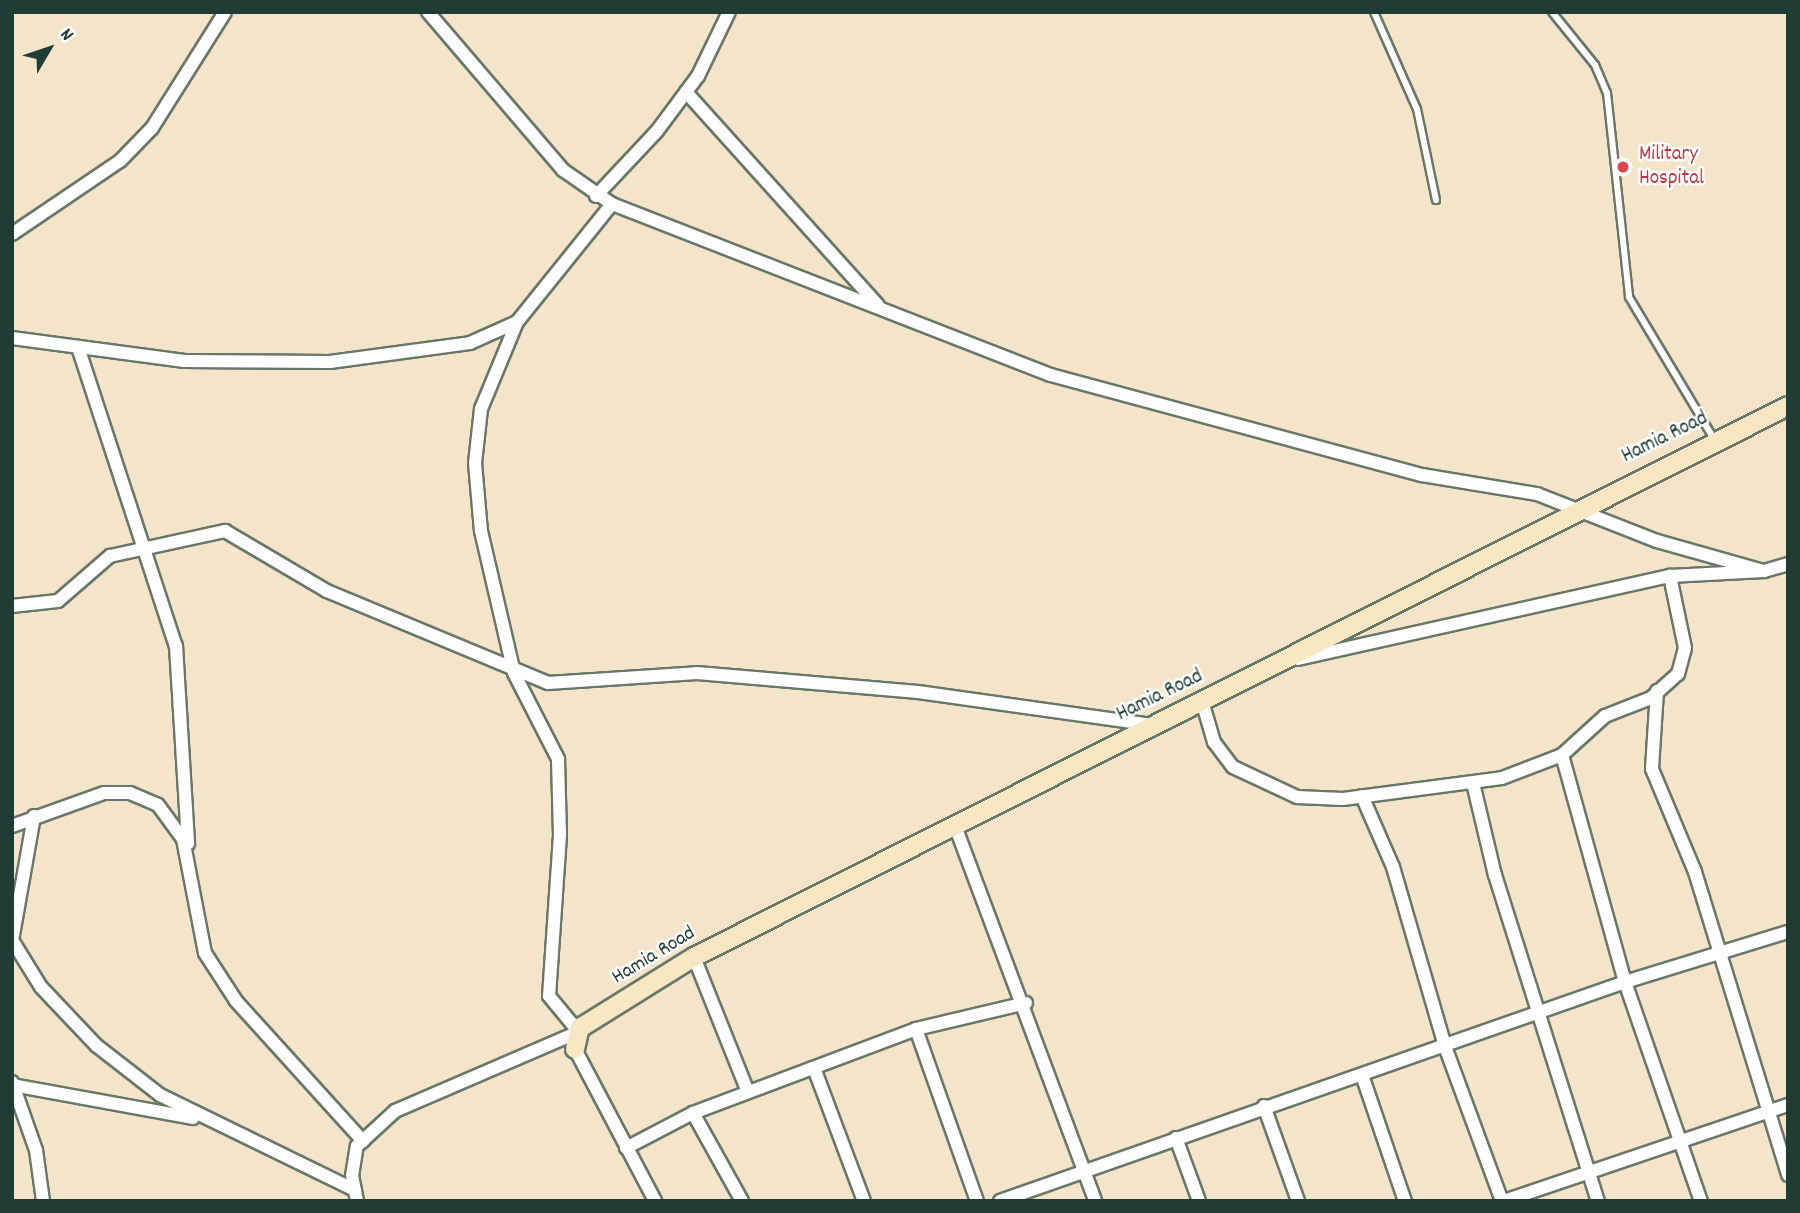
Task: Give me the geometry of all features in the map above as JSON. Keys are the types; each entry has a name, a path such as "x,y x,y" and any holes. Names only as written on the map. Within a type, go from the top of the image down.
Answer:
{"street":[{"path":"12,234 128,153 152,128 225,12"},
{"path":"428,12 563,170 596,196 612,204 1051,375 1422,475 1579,508 1657,541 1764,571"},
{"path":"596,196 686,92 729,12"},
{"path":"686,92 880,307"},
{"path":"612,204 517,322 481,408 475,463 481,531 514,673 558,759 560,835 549,996 576,1038 626,1148 655,1201"},
{"path":"12,338 184,361 330,362 470,344 517,322"},
{"path":"78,347 181,674 189,858 205,953 236,1001 363,1141"},
{"name":"Hamia Road","path":"576,1038 694,957 954,823 1281,663 1714,439 1788,406"},
{"path":"12,606 58,601 100,560 143,549 236,532 327,592 514,673 580,685 697,673 918,692 1154,725"},
{"path":"1281,663 1670,576 1764,571 1788,564"},
{"path":"1202,701 1223,756 1267,787 1321,800 1473,783 1562,755 1612,711 1657,691 1683,664 1670,576"},
{"path":"1657,691 1652,769 1695,872 1766,1112 1788,1175"},
{"path":"1562,755 1625,982 1700,1201"},
{"path":"1473,783 1539,1013 1598,1201"},
{"path":"12,826 68,801 130,793 158,805 174,823 189,858"},
{"path":"1362,796 1393,867 1446,1049 1503,1201 1679,1137 1788,1105"},
{"path":"34,816 12,940 41,987 97,1046 201,1119 356,1195 363,1141 395,1111 576,1038"},
{"path":"954,823 1026,1003 1095,1201"},
{"path":"1000,1201 1264,1106 1446,1049 1625,982 1788,932"},
{"path":"694,957 748,1092"},
{"path":"626,1148 693,1113 916,1029 1026,1003"},
{"path":"916,1029 977,1201"},
{"path":"814,1068 864,1201"},
{"path":"1362,1075 1405,1201"},
{"path":"43,1201 36,1150 13,1084 201,1119"},
{"path":"1264,1106 1298,1201"},
{"path":"693,1113 742,1201"},
{"path":"1176,1138 1199,1201"}],"lane":[{"path":"1374,12 1417,109 1436,200"},
{"path":"1552,12 1595,65 1607,93 1629,297 1714,439"}],"place":[{"name":"Military Hospital","path":"1623,167"}]}
